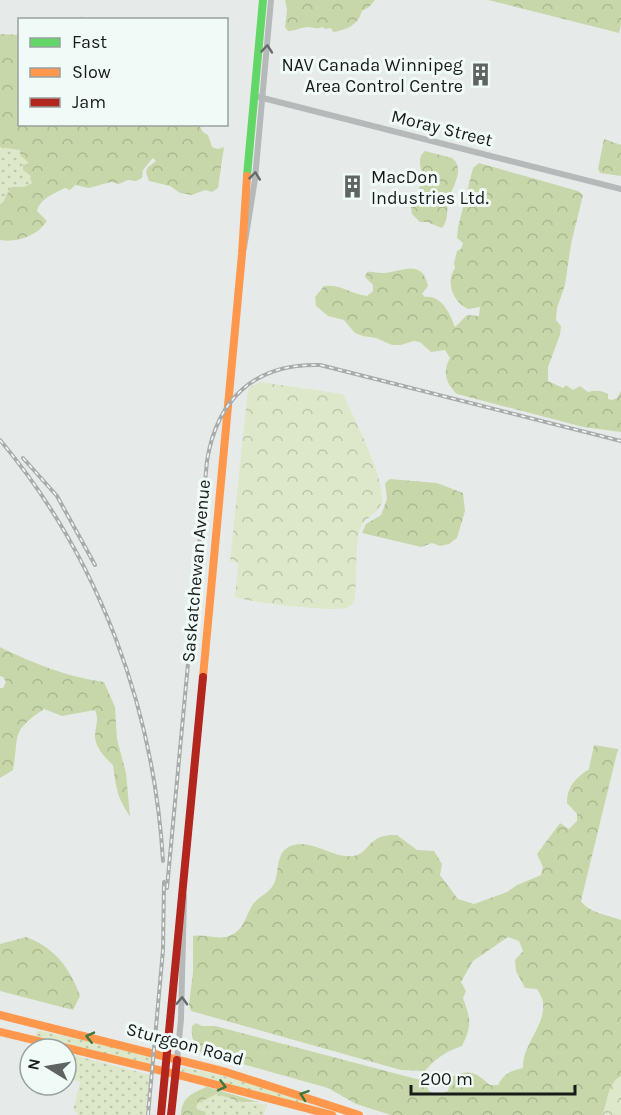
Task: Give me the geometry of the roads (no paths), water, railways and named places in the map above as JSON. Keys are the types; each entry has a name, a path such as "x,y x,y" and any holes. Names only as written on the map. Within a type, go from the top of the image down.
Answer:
{"street":[{"name":"Saskatchewan Avenue","path":"259,97 263,0"},
{"name":"Saskatchewan Avenue","path":"171,1115 181,1019 184,891 242,235 271,0"},
{"name":"Moray Street","path":"259,97 621,189"},
{"name":"Saskatchewan Avenue","path":"161,1115 180,906 184,891"},
{"name":"Sturgeon Road","path":"0,1015 277,1085 359,1115"},
{"name":"Sturgeon Road","path":"0,1032 332,1115"}],"railway":[{"path":"167,888 207,461 220,419 230,402 243,389 277,370 320,365 621,441"},
{"path":"0,440 35,486 66,534 93,585 115,637 134,692 148,747 163,861"},
{"path":"23,458 57,496 95,565"},
{"path":"148,1115 163,950 164,882"}],"place":[{"name":"NAV Canada Winnipeg Area Control Centre","path":"481,75"},
{"name":"MacDon Industries Ltd.","path":"353,187"}]}
